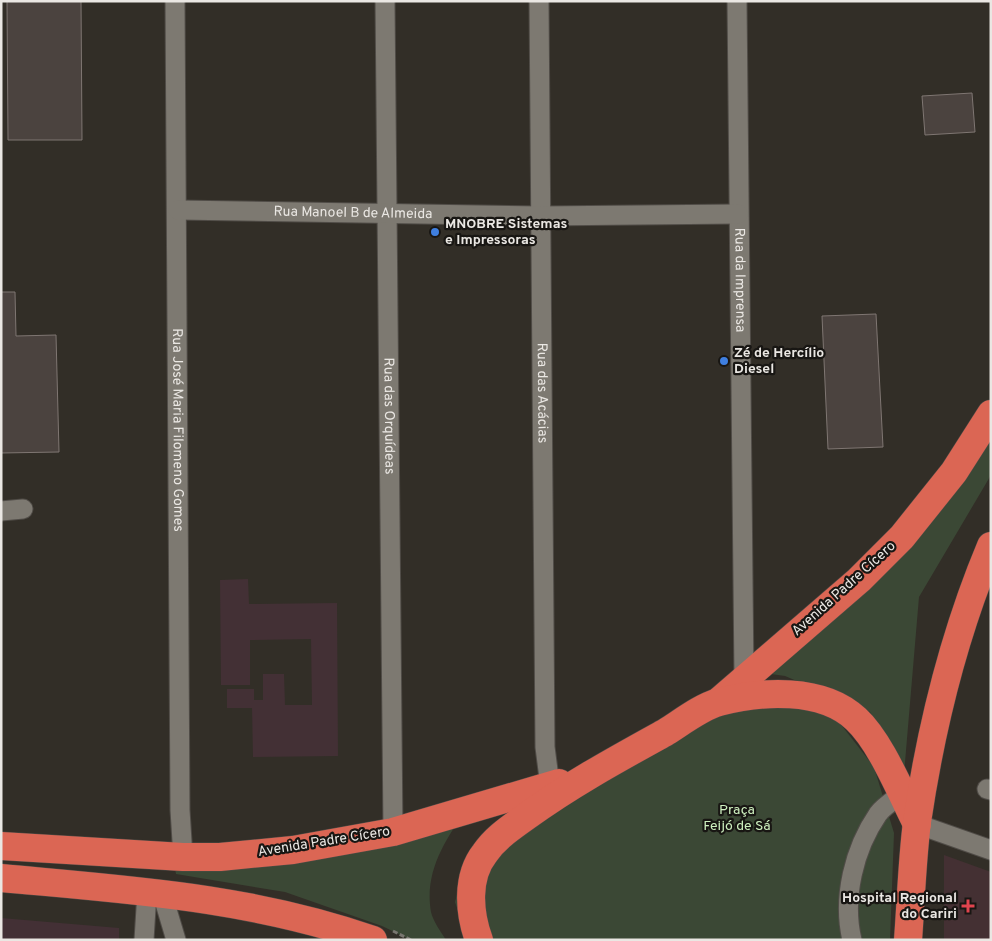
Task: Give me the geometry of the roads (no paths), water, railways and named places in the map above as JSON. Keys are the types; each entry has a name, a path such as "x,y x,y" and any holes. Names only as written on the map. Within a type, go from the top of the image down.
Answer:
{"highway":[{"name":"Avenida Padre Cícero","path":"718,702 859,580 902,537 954,472 991,414"},
{"path":"908,940 917,824 932,732 960,627 991,546"},
{"path":"479,940 470,907 473,879 484,854 502,834 550,800 607,765 718,702 776,693 803,695 834,706 856,718 874,740 917,824"},
{"name":"Avenida Padre Cícero","path":"1,846 183,858 220,857 293,850 393,832 550,786 607,765"},
{"path":"1,878 155,893 243,904 331,933 374,940"}],"street":[{"name":"Rua José Maria Filomeno Gomes","path":"176,1 180,810 183,858"},
{"name":"Rua das Orquídeas","path":"385,1 393,832"},
{"name":"Rua das Acácias","path":"539,1 545,747 550,786"},
{"name":"Rua da Imprensa","path":"737,1 744,678"},
{"name":"Rua Manoel B de Almeida","path":"178,210 540,216 738,214"},
{"path":"1,511 23,509"},
{"path":"852,940 849,891 860,845 879,812 902,794"},
{"path":"917,824 991,850"},
{"path":"144,940 155,893"},
{"path":"155,893 176,940"}],"place":[{"name":"MNOBRE Sistemas e Impressoras","path":"435,232"},
{"name":"Zé de Hercílio Diesel","path":"724,361"},
{"name":"Hospital Regional do Cariri","path":"968,906"}],"park label":[{"name":"Praça Feijó de Sá","path":"737,818"}]}
